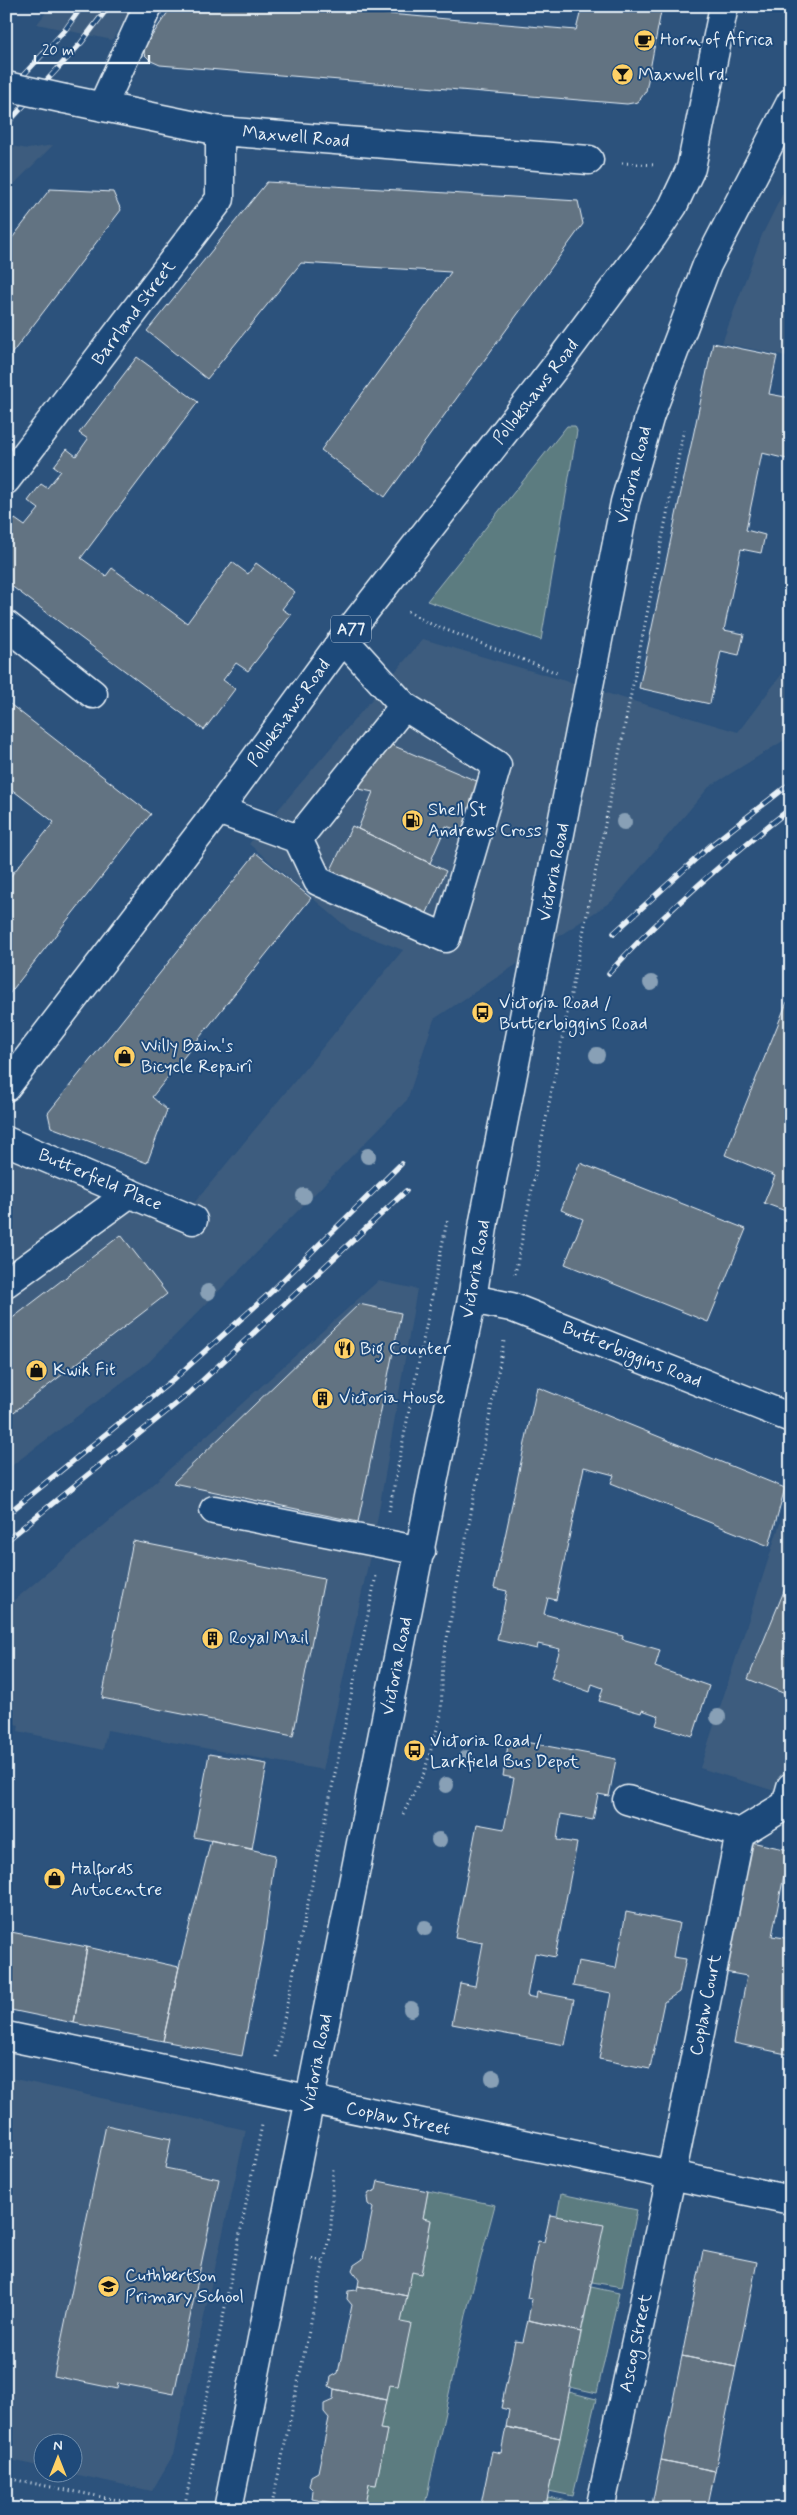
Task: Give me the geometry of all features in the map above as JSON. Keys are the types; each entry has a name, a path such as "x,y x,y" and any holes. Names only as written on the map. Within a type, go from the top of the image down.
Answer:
{"street":[{"path":"102,107 148,6"},
{"name":"A77","path":"691,168 724,6"},
{"name":"Maxwell Road","path":"6,86 220,131 589,160"},
{"name":"Victoria Road","path":"228,2509 421,1551 437,1463 472,1299 484,1221 625,502 650,415 707,265 791,102"},
{"name":"Barrland Street","path":"6,480 220,200 220,131"},
{"name":"Pollokshaws Road","path":"6,1087 218,810 343,639 559,362 653,236 673,206 691,168"},
{"path":"6,625 93,694"},
{"path":"218,810 298,839 318,881 446,938 497,765 404,706 343,639"},
{"path":"298,839 404,706"},
{"name":"Butterfield Place","path":"6,1141 193,1220"},
{"path":"6,1284 130,1193"},
{"name":"Butterbiggins Road","path":"472,1299 510,1307 791,1418"},
{"path":"214,1510 421,1551"},
{"path":"627,1800 740,1832 786,1805 791,1787"},
{"name":"Coplaw Court","path":"671,2176 740,1832"},
{"name":"Coplaw Street","path":"6,2036 791,2200"},
{"name":"Ascog Street","path":"600,2509 671,2176"}],"path":[{"path":"589,160 691,168"},
{"path":"402,1823 404,1814 424,1773 441,1715 443,1659 510,1307 518,1251 686,419"},
{"path":"380,592 426,622 558,673 591,682"},
{"path":"271,2509 330,2228 333,2158"},
{"path":"184,2509 237,2246"},
{"path":"6,2478 163,2509"}],"shaded area":[{"path":"51,6 135,6 112,40 37,24"},
{"path":"6,145 28,149 53,145 6,192"},
{"path":"791,177 791,357 722,343 762,235"},
{"path":"423,639 738,732 791,662 791,736 709,787 612,901 434,1019 407,1100 149,1362 6,1470 6,1138 190,1208 403,950 350,930 249,844"},
{"path":"378,1281 417,1289 375,1533 323,1770 107,1730 103,1750 18,1731 19,1725 6,1722 6,1607 144,1492"},
{"path":"791,1490 791,1796 700,1768"},
{"name":"Cuthbertson Primary School","path":"6,2077 246,2130 173,2455 152,2491 82,2476 82,2432 32,2432 32,2465 6,2459"}],"green space":[{"path":"567,426 575,426 577,431 541,640 427,601"},
{"path":"428,2191 495,2205 468,2306 424,2509 381,2509 365,2505 369,2484 376,2485 387,2430 380,2429 389,2385 398,2386 401,2322 412,2272 421,2274 431,2221 423,2218"},
{"path":"561,2194 637,2210 622,2287 592,2282 603,2225 557,2216"},
{"path":"591,2287 619,2293 597,2393 570,2387"},
{"path":"569,2392 596,2399 573,2496 549,2491"},
{"path":"548,2497 572,2502 570,2509 545,2509"}],"building":[{"path":"172,6 295,6 576,30 582,6 662,6 646,91 638,102 627,104 160,65 151,61 144,54 145,46"},
{"path":"267,182 578,201 583,224 385,497 321,450 451,272 301,263 207,379 147,331"},
{"path":"50,189 113,192 121,210 6,361 6,246"},
{"path":"713,343 777,356 769,394 791,398 791,460 762,453 746,530 765,535 761,553 741,549 724,630 744,634 739,655 721,651 710,704 639,688"},
{"path":"137,357 198,402 81,558 106,576 112,568 187,623 232,562 248,574 256,563 295,592 282,609 291,615 248,671 236,663 223,680 235,689 204,730 6,582 6,530 15,519 25,526 39,509 28,501 41,484 47,488 61,471 54,466 67,449 76,456 88,439 79,433"},
{"path":"6,701 151,814 6,998 6,882 54,822 6,785"},
{"path":"380,740 486,785 463,832 446,826 430,863 358,829 373,792 359,789"},
{"path":"352,826 446,871 425,917 330,872"},
{"path":"256,853 311,898 152,1097 167,1110 147,1163 51,1127 48,1113"},
{"path":"787,1002 791,1004 791,1213 764,1203 775,1176 725,1155"},
{"path":"580,1163 746,1229 708,1322 565,1264 583,1219 561,1210"},
{"name":"Kwik Fit","path":"121,1235 167,1294 6,1418 6,1323"},
{"name":"Victoria House","path":"359,1304 401,1313 358,1522 173,1483"},
{"path":"537,1387 785,1488 769,1546 611,1483 614,1475 584,1467 556,1600 548,1598 544,1614 623,1636 622,1639 660,1650 655,1667 709,1686 693,1736 656,1725 659,1716 642,1710 641,1713 599,1701 603,1688 592,1684 590,1692 551,1678 560,1649 538,1644 537,1649 497,1640 507,1591 494,1588"},
{"name":"Royal Mail","path":"133,1541 324,1579 293,1736 102,1698"},
{"path":"791,1574 791,1688 788,1695 748,1679"},
{"path":"509,1739 616,1759 609,1796 598,1794 593,1820 561,1814 557,1840 577,1843 555,1957 535,1953 527,1996 536,1998 537,1992 574,1999 565,2045 452,2024 460,1983 475,1986 483,1943 455,1938 477,1824 504,1829 514,1778 503,1776"},
{"path":"209,1754 267,1764 252,1849 194,1837"},
{"path":"211,1840 275,1855 264,1941 242,2056 163,2041 179,1967"},
{"path":"751,1842 789,1850 772,1936 791,1939 791,2055 734,2043 747,1976 725,1972"},
{"path":"626,1912 679,1923 673,1957 686,1959 679,1992 664,2002 650,2069 599,2059 611,1993 573,1986 578,1961 616,1968"},
{"path":"6,1931 87,1947 74,2023 6,2009"},
{"path":"87,1947 179,1967 163,2041 74,2023"},
{"path":"106,2125 171,2139 165,2168 219,2179 174,2394 118,2383 117,2389 54,2376"},
{"path":"378,2181 428,2191 423,2218 431,2220 421,2274 412,2272 407,2296 358,2286 359,2280 352,2270 354,2265 363,2259 373,2208 368,2204 367,2197 369,2193 376,2190"},
{"path":"550,2215 604,2225 581,2332 528,2320 532,2299 527,2298 538,2241 544,2242"},
{"path":"703,2251 757,2262 736,2367 682,2356"},
{"path":"358,2286 407,2296 401,2322 411,2324 398,2386 389,2385 386,2400 334,2389 329,2386 331,2377 338,2373 352,2305 347,2299 348,2291 357,2290"},
{"path":"528,2320 581,2332 560,2438 506,2427 509,2410 501,2408 515,2341 523,2342"},
{"path":"682,2356 736,2367 715,2471 661,2460"},
{"path":"334,2389 386,2400 380,2429 387,2430 376,2485 369,2484 364,2509 312,2499 313,2490 309,2486 311,2476 318,2472 329,2418 324,2412 324,2404 333,2400"},
{"path":"506,2427 560,2438 545,2509 480,2509 492,2451 501,2453"},
{"path":"661,2460 715,2471 707,2509 651,2509"}],"railway":[{"path":"6,94 65,30 82,6"},
{"path":"6,125 81,43 109,6"},
{"path":"614,933 710,846 791,783"},
{"path":"609,973 630,950 696,887 791,808"},
{"path":"6,1515 174,1379 271,1292 401,1164"},
{"path":"6,1541 188,1394 406,1191"}],"place":[{"name":"Horn of Africa","path":"644,40"},
{"name":"Maxwell rd.","path":"622,75"},
{"name":"Shell St Andrews Cross","path":"412,820"},
{"name":"Victoria Road / Butterbiggins Road","path":"483,1013"},
{"name":"Willy Bain's Bicycle Repairî","path":"125,1056"},
{"name":"Big Counter","path":"344,1349"},
{"name":"Kwik Fit","path":"37,1370"},
{"name":"Victoria House","path":"323,1398"},
{"name":"Royal Mail","path":"213,1638"},
{"name":"Victoria Road / Larkfield Bus Depot","path":"414,1751"},
{"name":"Halfords Autocentre","path":"55,1879"},
{"name":"Cuthbertson Primary School","path":"109,2286"}]}
